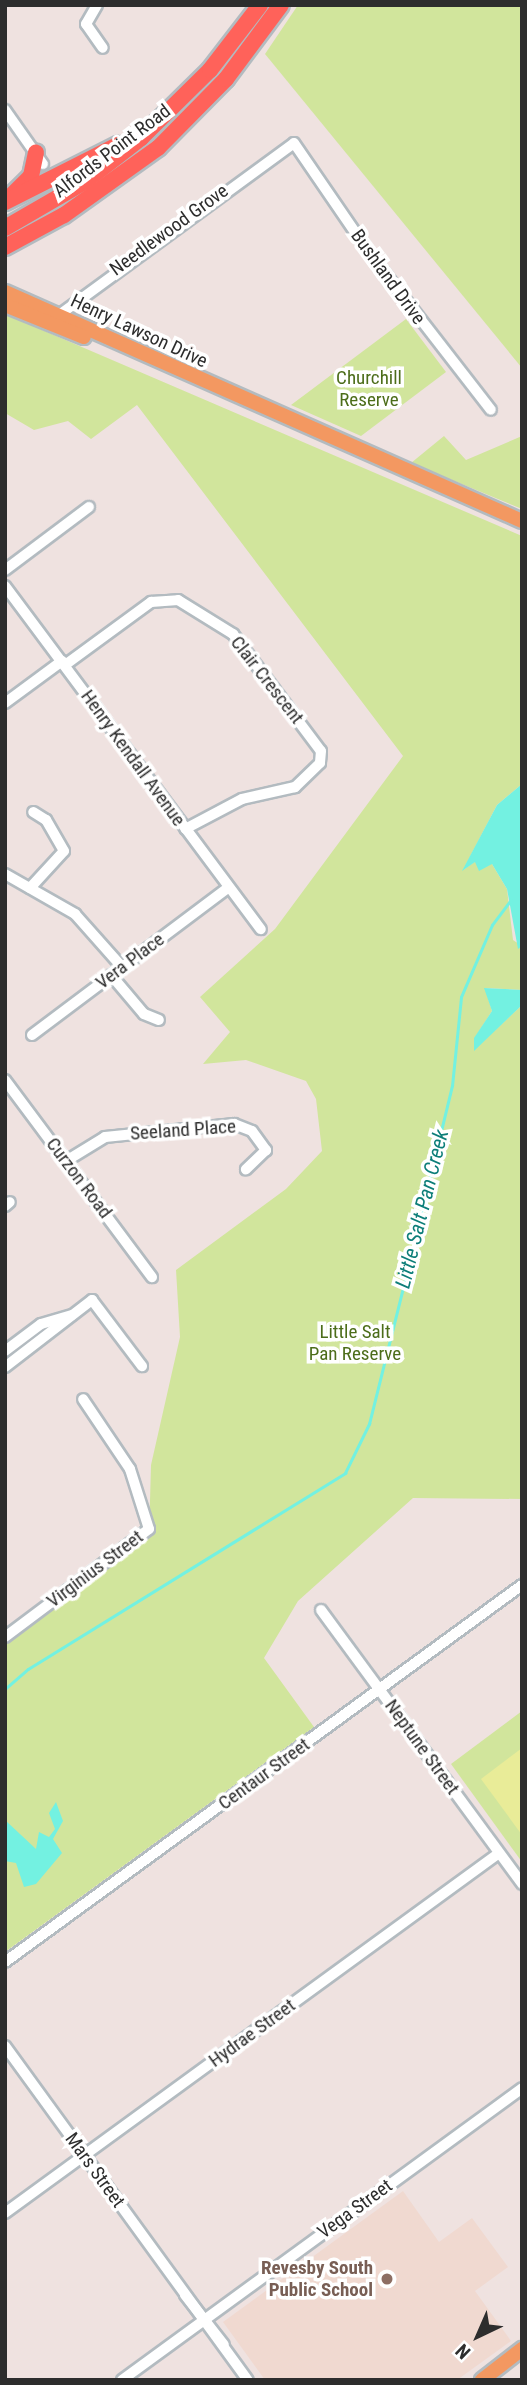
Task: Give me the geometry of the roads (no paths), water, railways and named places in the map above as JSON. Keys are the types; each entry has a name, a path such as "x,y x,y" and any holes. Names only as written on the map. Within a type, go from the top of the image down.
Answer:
{"highway":[{"name":"Alfords Point Road","path":"5,228 122,154 230,46 260,5"},
{"name":"Alfords Point Road","path":"9,249 91,197 158,148 226,79 281,5"},
{"path":"5,200 117,146 230,46"},
{"path":"5,200 26,183 39,158"}],"main road":[{"name":"Henry Lawson Drive","path":"5,292 55,319 522,521"},
{"name":"Henry Lawson Drive","path":"5,305 55,319"},
{"path":"481,2378 522,2349"}],"street":[{"path":"97,5 81,15 103,48"},
{"path":"5,110 39,158"},
{"name":"Needlewood Grove","path":"55,319 290,142"},
{"name":"Bushland Drive","path":"290,142 491,410"},
{"path":"5,570 89,507"},
{"name":"Henry Kendall Avenue","path":"5,586 261,929"},
{"name":"Clair Crescent","path":"5,703 151,602 178,600 233,634 321,751 320,763 295,787 242,799 185,829"},
{"path":"30,888 64,852 46,820 33,812"},
{"path":"5,874 79,917 122,967"},
{"name":"Vera Place","path":"32,1035 229,887"},
{"path":"111,975 144,1014 159,1020"},
{"name":"Curzon Road","path":"5,1080 152,1277"},
{"name":"Seeland Place","path":"66,1161 105,1137 234,1124 252,1131 266,1150 246,1169"},
{"path":"5,1367 92,1300 142,1366"},
{"path":"5,1351 41,1324 72,1315"},
{"name":"Virginius Street","path":"5,1637 147,1532 150,1519 136,1487 83,1399"},
{"name":"Centaur Street","path":"5,1962 522,1585"},
{"name":"Neptune Street","path":"321,1610 522,1884"},
{"name":"Hydrae Street","path":"5,2213 499,1853"},
{"name":"Mars Street","path":"5,2046 248,2380"},
{"name":"Vega Street","path":"121,2380 522,2088"}],"water":[{"path":"522,784 522,946 518,949 507,889 492,864 479,871 475,862 462,871 497,805"},
{"path":"484,988 522,990 522,1005 474,1051 474,1038 492,1011"},
{"path":"56,1802 63,1821 53,1839 62,1853 36,1884 24,1887 16,1863 5,1861 5,1820 36,1849 39,1832 49,1837 55,1829 49,1813"}],"waterway":[{"name":"Little Salt Pan Creek","path":"5,1689 28,1669 345,1473 369,1424 404,1284 452,1086 461,997 492,925 511,900"}],"place":[{"name":"Revesby South Public School","path":"387,2279"}],"park label":[{"name":"Churchill Reserve","path":"369,389"},
{"name":"Little Salt Pan Reserve","path":"355,1343"}]}
